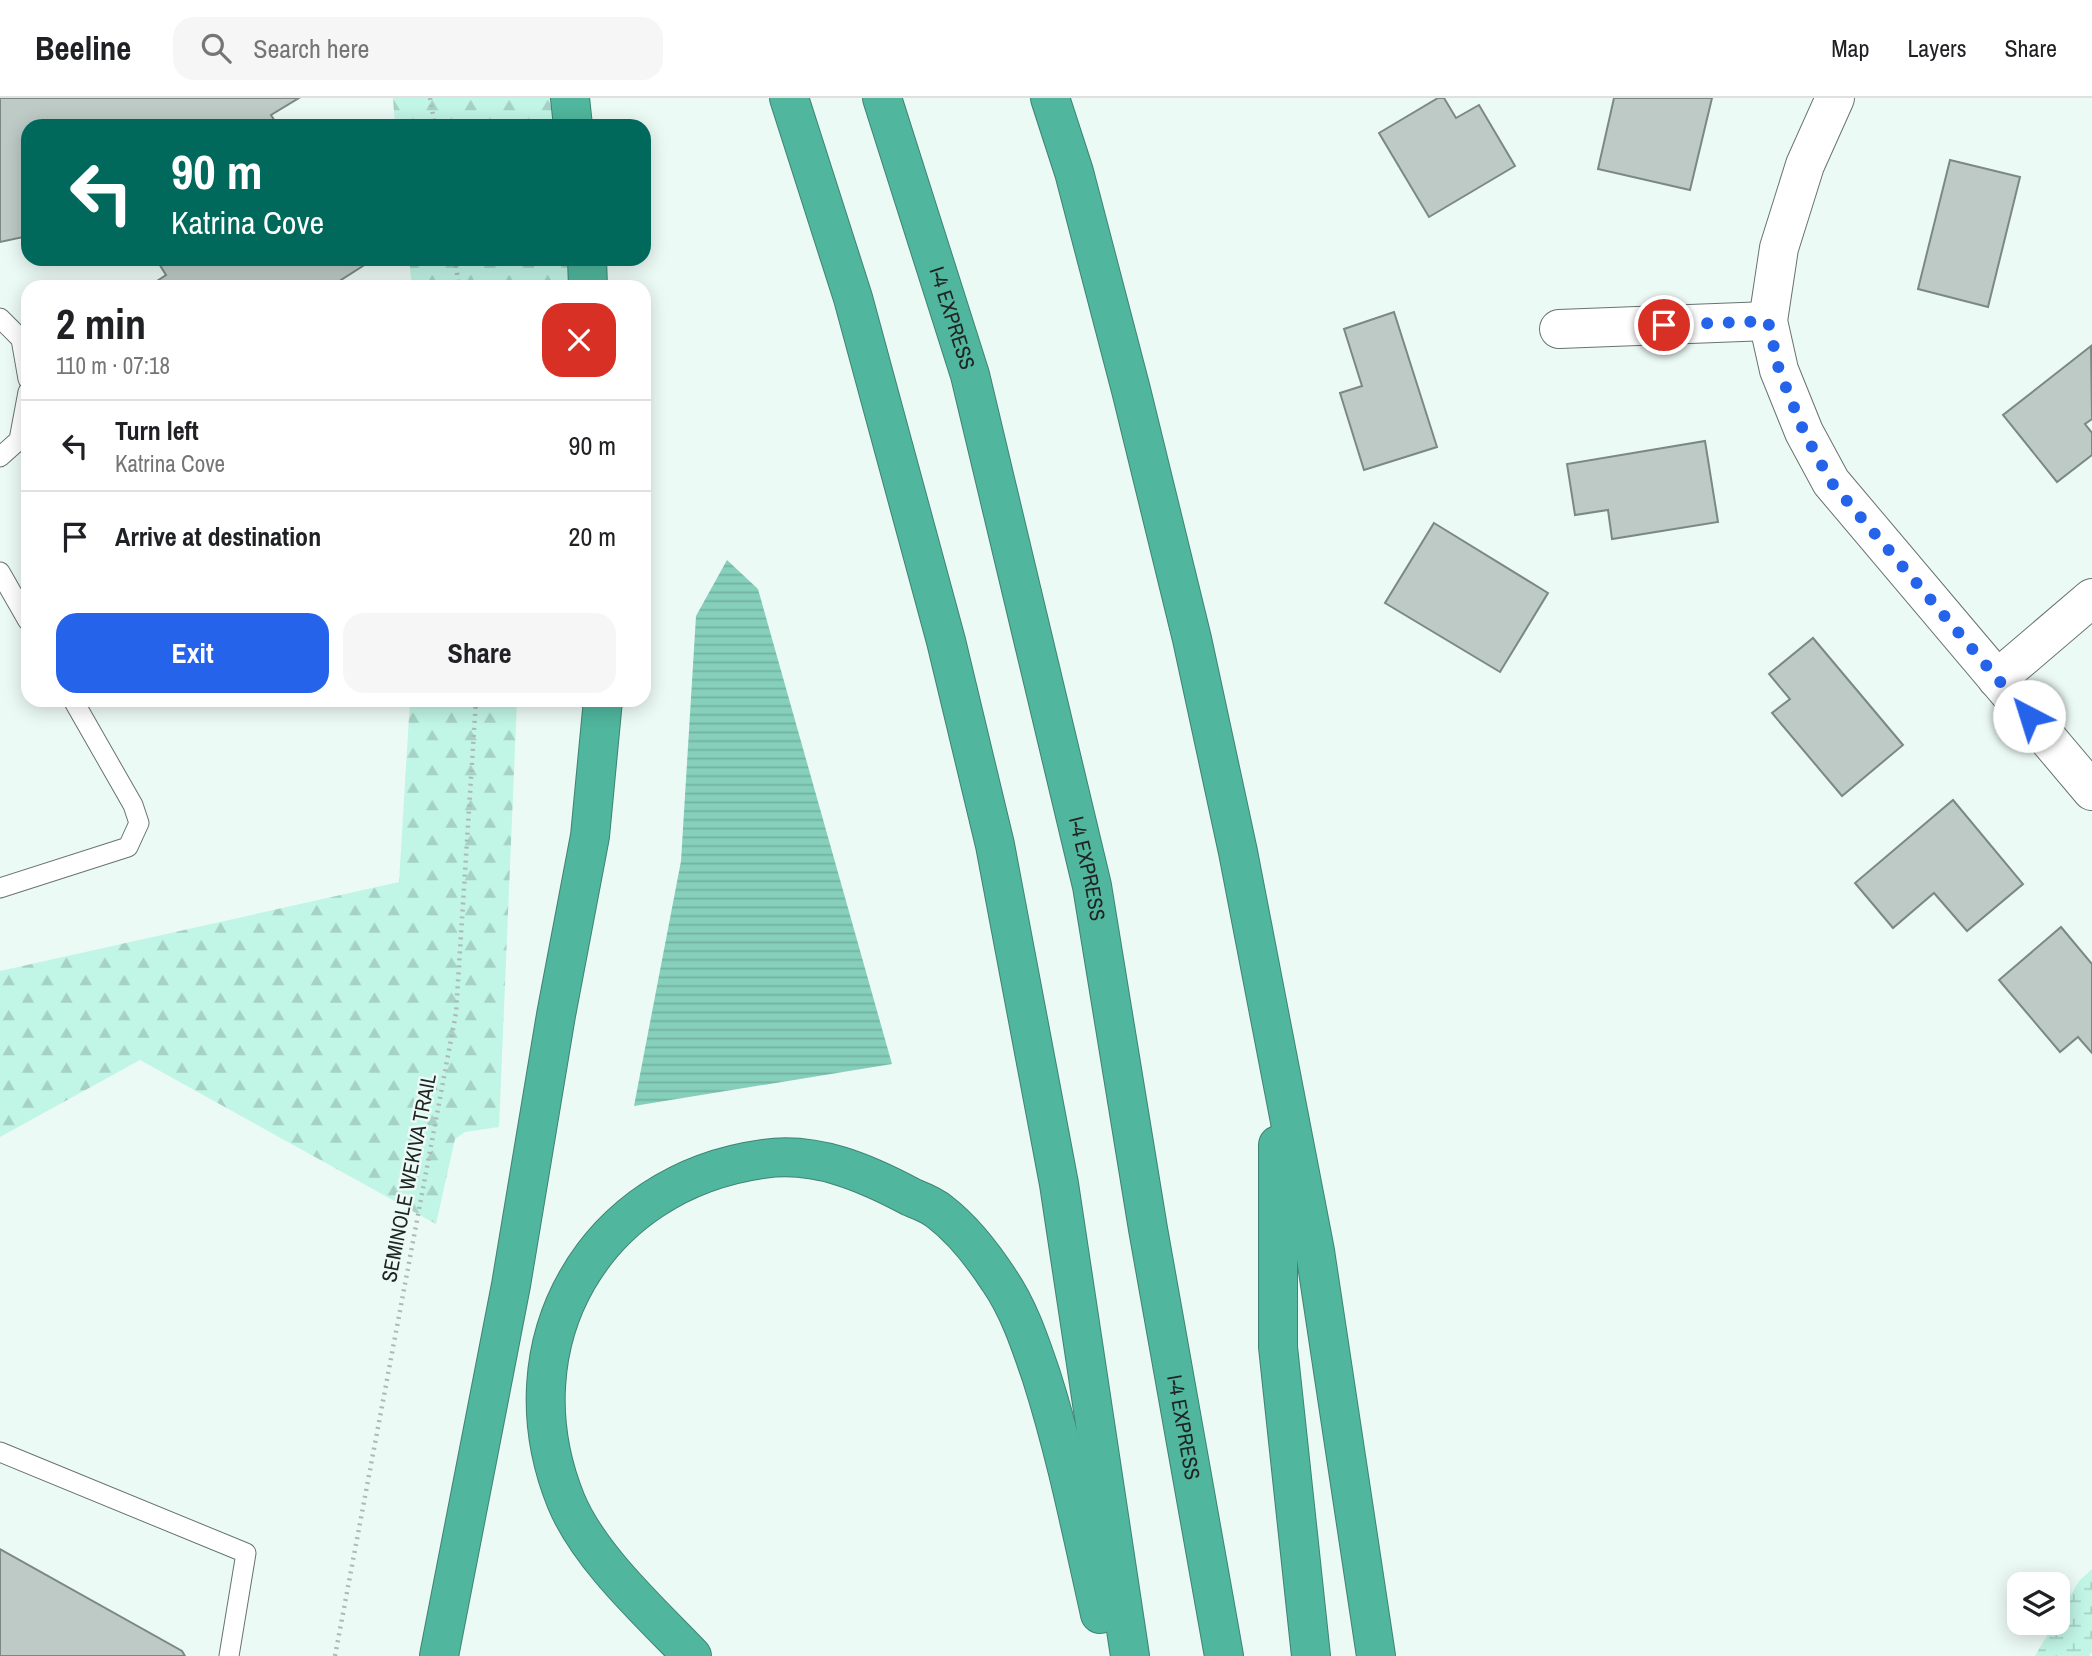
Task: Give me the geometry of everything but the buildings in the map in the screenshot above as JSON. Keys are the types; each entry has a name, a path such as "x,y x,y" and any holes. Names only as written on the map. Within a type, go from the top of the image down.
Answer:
{"highway":[{"path":"570,98 572,119"},
{"path":"789,98 853,298 946,641 995,845 1059,1184 1130,1656"},
{"name":"I-4 EXPRESS","path":"882,98 970,374 1092,886 1148,1228 1224,1656"},
{"path":"1050,98 1088,224 1192,639 1278,1052 1315,1251 1376,1656"},
{"path":"439,1656 512,1285 556,1015 590,836 602,707"},
{"path":"1278,1052 1278,1347 1311,1656"},
{"path":"692,1656 583,1535 566,1502 551,1458 546,1407 548,1361 559,1315 576,1279 602,1241 678,1184 723,1167 766,1158 810,1159 856,1170 939,1211 1000,1281 1026,1332 1049,1400 1110,1656"}],"street":[{"path":"1835,98 1805,165 1779,248 1768,321 1779,370 1804,432 1831,482 2092,791"},
{"path":"1559,329 1768,321"},
{"path":"1997,679 2092,598"}],"lane":[{"path":"0,318 21,339"},
{"path":"0,457 19,440 21,429"},
{"path":"0,572 21,609"},
{"path":"0,888 128,847 139,823 133,805 77,707"},
{"path":"0,1452 246,1553 229,1656"}],"path":[{"path":"430,98 434,119"},
{"name":"SEMINOLE WEKIVA TRAIL","path":"335,1656 456,1013 476,707"}],"green space":[{"path":"393,98 550,98 552,119 394,119"},
{"path":"410,266 568,266 568,280 411,280"},
{"path":"410,707 517,707 499,1127 465,1132 455,1139 436,1224 140,1060 0,1137 0,971 399,882"},
{"path":"2092,1569 2092,1652 2089,1656 2035,1656 2047,1635 2070,1635 2070,1596 2079,1581"}],"shaded area":[{"path":"727,560 758,589 892,1064 634,1106 681,861 696,616"}],"route":[{"path":"1664,325 1768,321 1779,370 1804,432 1831,482 2029,716"}]}
